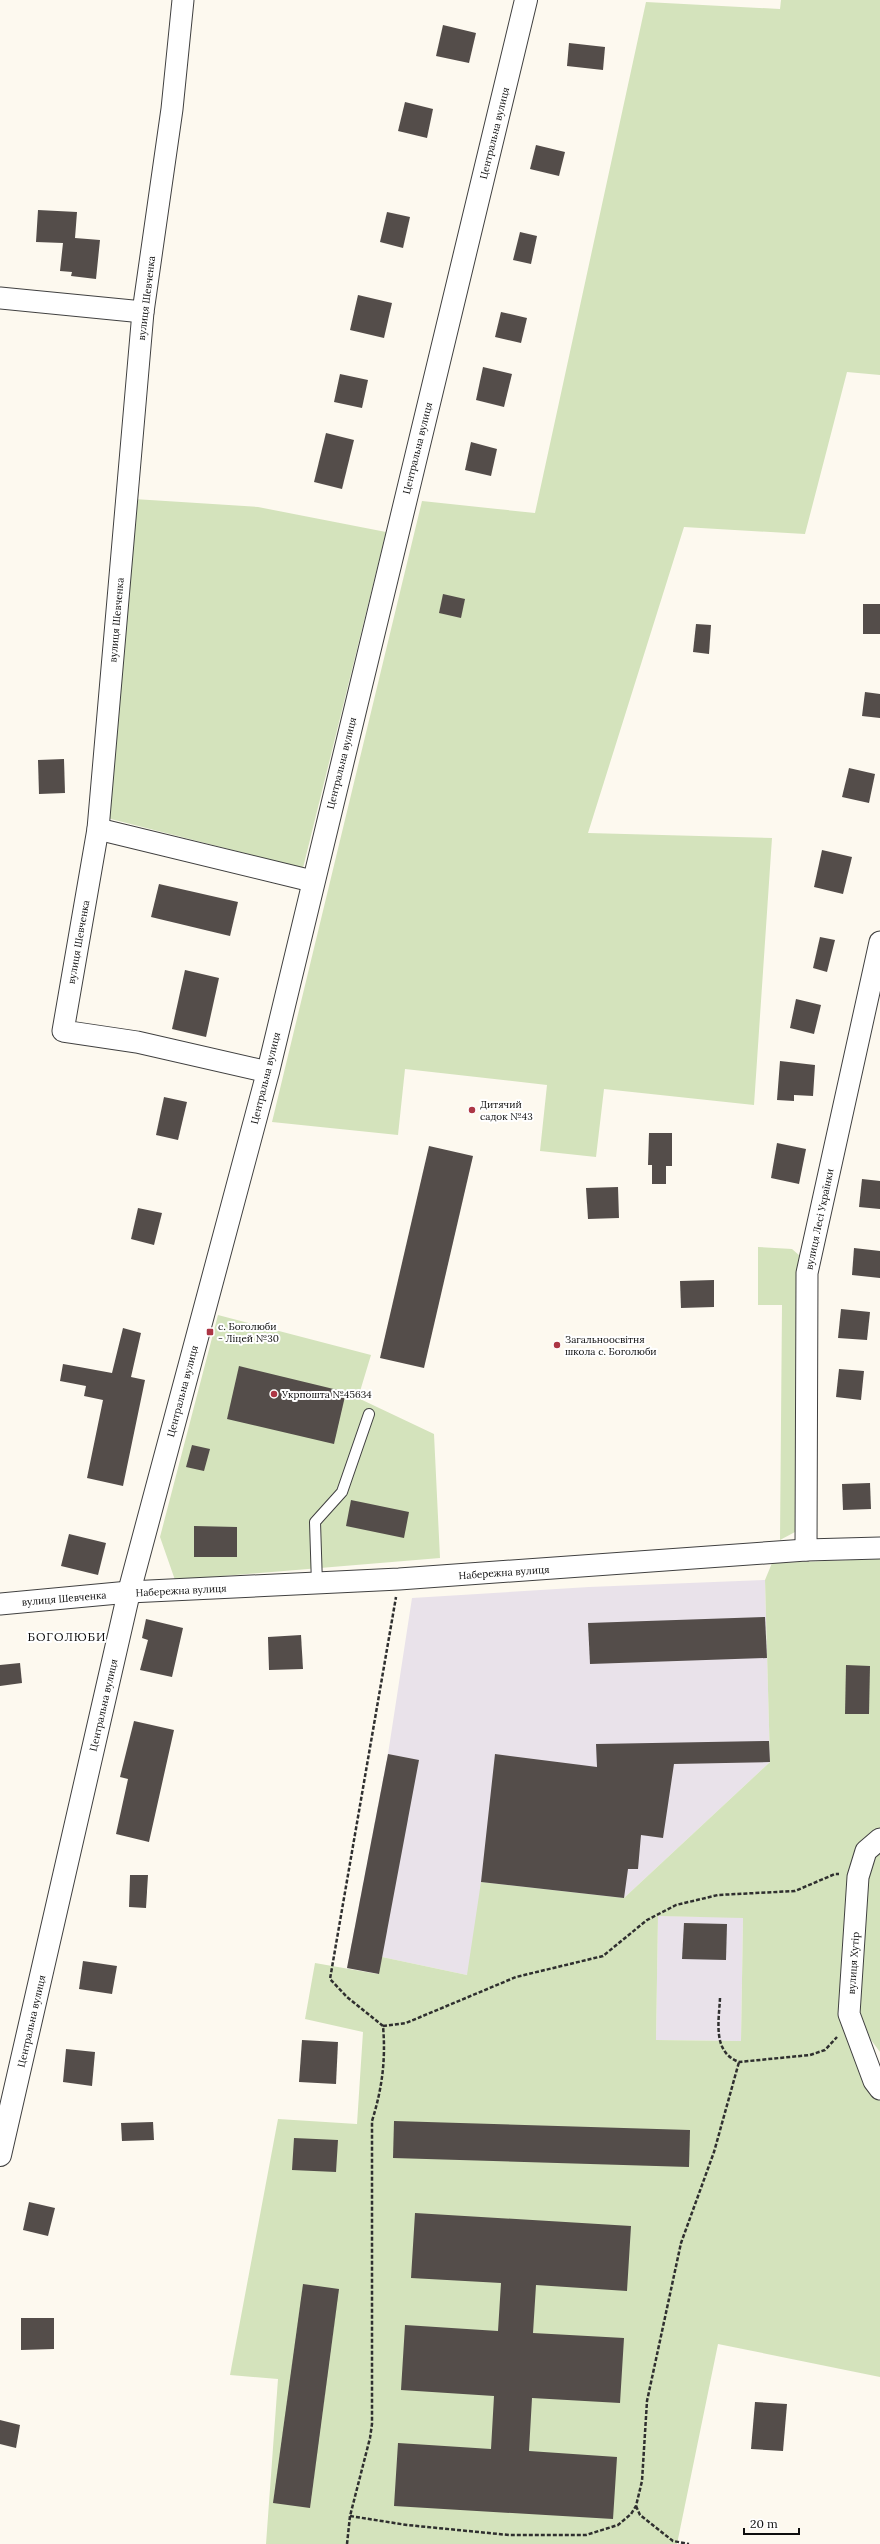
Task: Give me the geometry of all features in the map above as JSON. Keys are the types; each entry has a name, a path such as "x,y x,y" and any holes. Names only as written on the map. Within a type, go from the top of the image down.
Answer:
{"street":[{"name":"вулиця Шевченка","path":"183,0 172,109 143,312 98,828 63,1031 137,1042 268,1072"},
{"name":"Центральна вулиця","path":"0,2155 129,1592 268,1072 312,881 526,0"},
{"path":"0,298 143,312"},
{"path":"98,828 312,881"},
{"name":"вулиця Лесі Українки","path":"806,1550 807,1273 880,942"},
{"name":"Набережна вулиця","path":"129,1592 317,1584 806,1550 880,1548"},
{"name":"вулиця Шевченка","path":"0,1604 129,1592"},
{"name":"вулиця Хутір","path":"880,1839 866,1851 858,1877 850,2014 874,2082 880,2089"}],"lane":[{"path":"317,1584 315,1522 342,1492 369,1414"}],"path":[{"path":"399,1579 330,1979 347,1997 383,2026 406,2023 516,1977 603,1956 648,1920 676,1905 718,1895 795,1891 835,1874 858,1877"},
{"path":"720,1998 718,2040 730,2059 739,2062 810,2055 825,2050 839,2036 850,2014"},
{"path":"347,2544 350,2516 370,2438 372,2424 372,2121 384,2078 385,2050 383,2026"},
{"path":"350,2516 407,2525 509,2535 586,2535 618,2525 636,2506 642,2481 647,2401 681,2243 714,2152 739,2062"},
{"path":"636,2506 640,2515 674,2541 689,2544"}],"shaded area":[{"path":"765,1580 770,1762 624,1898 467,1975 382,1957 379,1974 347,1968 388,1754 412,1598 589,1587"},
{"path":"658,1916 743,1917 741,2041 656,2040"}],"green space":[{"path":"781,0 880,0 880,375 847,372 805,534 684,527 588,833 772,838 754,1105 604,1089 596,1157 540,1151 547,1085 405,1069 398,1135 272,1122 422,501 535,513 646,2 780,9"},
{"path":"134,499 258,507 386,532 303,868 107,818"},
{"path":"758,1247 792,1249 800,1256 796,1272 795,1532 780,1540 782,1305 758,1305"},
{"path":"218,1315 371,1355 358,1398 434,1434 440,1558 175,1580 160,1537"},
{"path":"880,1559 880,1829 860,1847 842,2015 867,2085 880,2101 880,2377 718,2344 677,2544 266,2544 278,2379 230,2375 278,2119 357,2124 363,2032 305,2019 315,1963 378,1974 382,1957 467,1975 481,1882 624,1898 770,1762 765,1580 772,1563","holes":["658,1916 743,1918 741,2041 656,2040"]},
{"path":"880,1852 880,2052 871,2040 860,2013 868,1879 875,1857"}],"building":[{"path":"443,25 476,33 469,63 436,56"},
{"path":"569,43 605,47 603,70 567,66"},
{"path":"405,102 433,109 427,138 398,131"},
{"path":"536,145 565,152 559,176 530,169"},
{"path":"38,210 77,212 75,238 100,240 96,279 71,276 72,272 60,271 63,243 36,242"},
{"path":"387,212 410,217 403,248 380,242"},
{"path":"520,232 537,236 531,264 513,260"},
{"path":"358,295 392,303 384,338 350,330"},
{"path":"501,312 527,318 521,343 495,337"},
{"path":"483,367 512,374 504,407 476,400"},
{"path":"340,374 368,380 362,408 334,402"},
{"path":"326,433 354,440 342,489 314,482"},
{"path":"471,442 497,449 491,476 465,470"},
{"path":"443,594 465,599 461,618 439,613"},
{"path":"863,604 880,604 880,634 863,634"},
{"path":"696,624 711,625 709,654 693,652"},
{"path":"865,692 880,694 880,718 862,716"},
{"path":"64,759 65,793 39,794 38,760"},
{"path":"849,768 875,774 869,803 842,797"},
{"path":"822,850 852,857 843,894 814,887"},
{"path":"159,884 238,902 230,936 151,917"},
{"path":"820,937 835,940 827,972 813,968"},
{"path":"185,970 219,978 206,1037 172,1029"},
{"path":"796,999 821,1005 814,1034 790,1028"},
{"path":"780,1061 815,1065 813,1096 794,1095 794,1101 777,1100"},
{"path":"164,1097 187,1102 178,1140 156,1135"},
{"path":"649,1133 672,1133 672,1166 666,1166 666,1184 652,1184 652,1165 648,1165"},
{"path":"777,1143 806,1149 799,1184 771,1178"},
{"path":"429,1146 473,1156 424,1368 380,1358"},
{"path":"862,1179 880,1181 880,1209 859,1207"},
{"path":"618,1187 619,1218 588,1219 586,1188"},
{"path":"138,1208 162,1213 154,1245 131,1239"},
{"path":"854,1248 880,1251 880,1278 852,1275"},
{"path":"714,1280 714,1307 681,1308 680,1281"},
{"path":"841,1309 870,1312 867,1340 838,1338"},
{"path":"123,1328 141,1333 131,1377 145,1380 123,1486 87,1478 103,1400 84,1396 86,1386 60,1381 63,1364 112,1373"},
{"path":"239,1366 346,1392 334,1444 227,1419"},
{"path":"839,1369 864,1371 861,1400 836,1397"},
{"path":"192,1445 210,1449 204,1471 186,1467"},
{"path":"870,1483 871,1509 843,1510 842,1484"},
{"path":"351,1500 409,1512 404,1538 346,1526"},
{"path":"194,1526 237,1527 237,1557 194,1557"},
{"path":"69,1534 106,1543 98,1575 61,1566"},
{"path":"765,1617 767,1658 590,1664 588,1623"},
{"path":"146,1619 183,1628 172,1677 140,1670 148,1640 142,1638"},
{"path":"301,1635 303,1669 269,1670 268,1637"},
{"path":"20,1663 22,1683 0,1686 0,1665"},
{"path":"846,1665 870,1666 869,1714 845,1714"},
{"path":"134,1721 174,1730 149,1842 116,1834 128,1779 120,1777"},
{"path":"769,1741 770,1762 674,1764 663,1838 641,1835 638,1869 628,1869 624,1898 481,1882 495,1754 597,1767 596,1744"},
{"path":"388,1754 419,1760 379,1974 347,1968"},
{"path":"130,1875 148,1875 146,1908 129,1907"},
{"path":"684,1923 727,1924 726,1960 682,1959"},
{"path":"83,1961 117,1966 112,1994 79,1989"},
{"path":"302,2040 338,2042 336,2084 299,2082"},
{"path":"66,2049 95,2052 92,2086 63,2082"},
{"path":"394,2121 690,2130 689,2167 393,2158"},
{"path":"153,2122 154,2140 122,2141 121,2123"},
{"path":"294,2138 338,2140 336,2172 292,2170"},
{"path":"29,2202 55,2208 48,2236 23,2230"},
{"path":"415,2213 631,2226 627,2291 536,2285 533,2333 624,2338 620,2403 532,2398 529,2451 617,2457 613,2519 394,2506 398,2443 491,2449 494,2396 401,2390 405,2325 498,2331 501,2283 411,2278"},
{"path":"303,2284 339,2289 310,2508 273,2503"},
{"path":"21,2318 54,2318 54,2349 21,2350"},
{"path":"755,2402 787,2404 783,2451 751,2449"},
{"path":"0,2420 20,2425 16,2448 0,2444"}],"place":[{"name":"Дитячий садок №43","path":"472,1110"},
{"name":"с. Боголюби - Ліцей №30","path":"210,1332"},
{"name":"Загальноосвітня школа с. Боголюби","path":"557,1345"},
{"name":"Укрпошта №45634","path":"274,1394"}],"district":[{"name":"БОГОЛЮБИ","path":"67,1637"}]}
